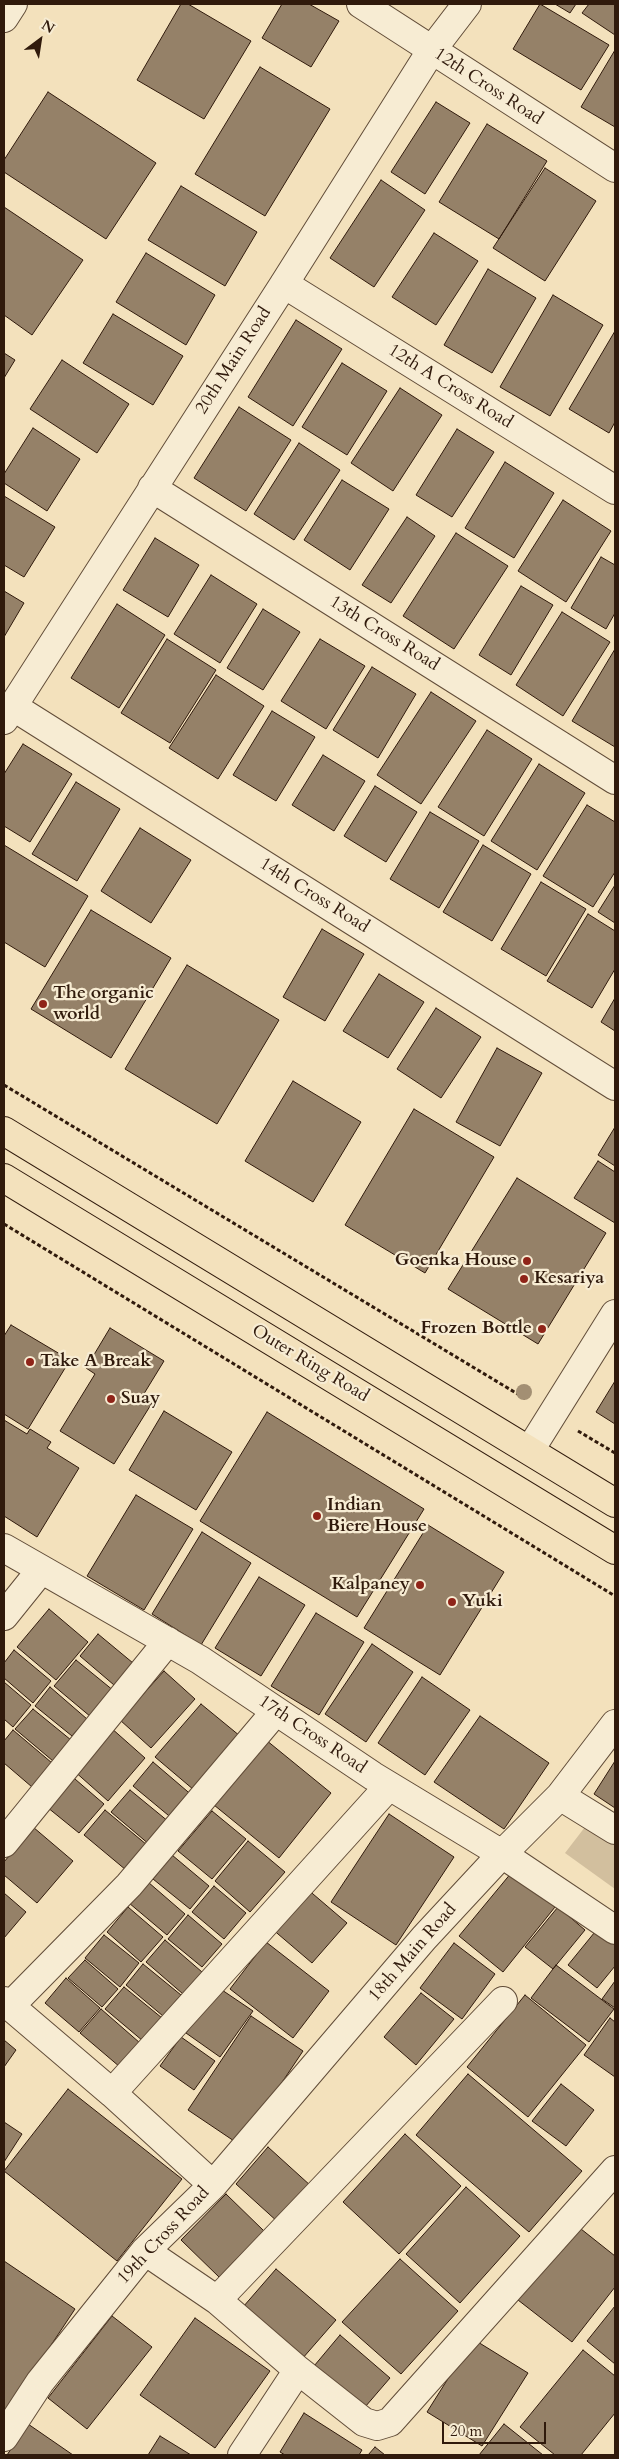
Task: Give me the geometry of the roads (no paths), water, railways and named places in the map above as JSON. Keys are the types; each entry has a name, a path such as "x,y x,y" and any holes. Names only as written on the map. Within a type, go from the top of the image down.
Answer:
{"highway":[{"path":"4,1131 615,1503"},
{"name":"Outer Ring Road","path":"4,1178 615,1550"}],"street":[{"path":"4,18 12,4"},
{"name":"12th Cross Road","path":"361,4 431,51 615,168"},
{"name":"20th Main Road","path":"8,713 284,284 431,51 467,4"},
{"name":"12th A Cross Road","path":"284,284 615,490"},
{"name":"13th Cross Road","path":"152,488 615,780"},
{"name":"14th Cross Road","path":"8,713 615,1086"},
{"path":"530,1450 615,1314"},
{"name":"17th Cross Road","path":"4,1548 200,1660 389,1786 502,1854 615,1930"},
{"path":"4,1616 41,1570"},
{"path":"4,1843 168,1641"},
{"path":"7,2004 129,1885 276,1711"},
{"name":"18th Main Road","path":"213,2185 424,1938 502,1854 560,1796 615,1724"},
{"path":"112,2093 389,1786"},
{"path":"560,1796 615,1830"},
{"path":"217,2300 503,2001"},
{"name":"19th Cross Road","path":"4,2437 40,2382 145,2251 213,2185 112,2093 7,2004"},
{"path":"145,2251 217,2300 298,2370 364,2422 377,2426 390,2422 615,2170"},
{"path":"242,2455 298,2370"}],"place":[{"name":"The organic world","path":"43,1004"},
{"name":"Goenka House","path":"527,1261"},
{"name":"Kesariya","path":"524,1279"},
{"name":"Frozen Bottle","path":"542,1329"},
{"name":"Take A Break","path":"30,1362"},
{"name":"Suay","path":"111,1399"},
{"name":"Indian Biere House","path":"317,1516"},
{"name":"Kalpaney","path":"420,1585"},
{"name":"Yuki","path":"452,1602"}]}
